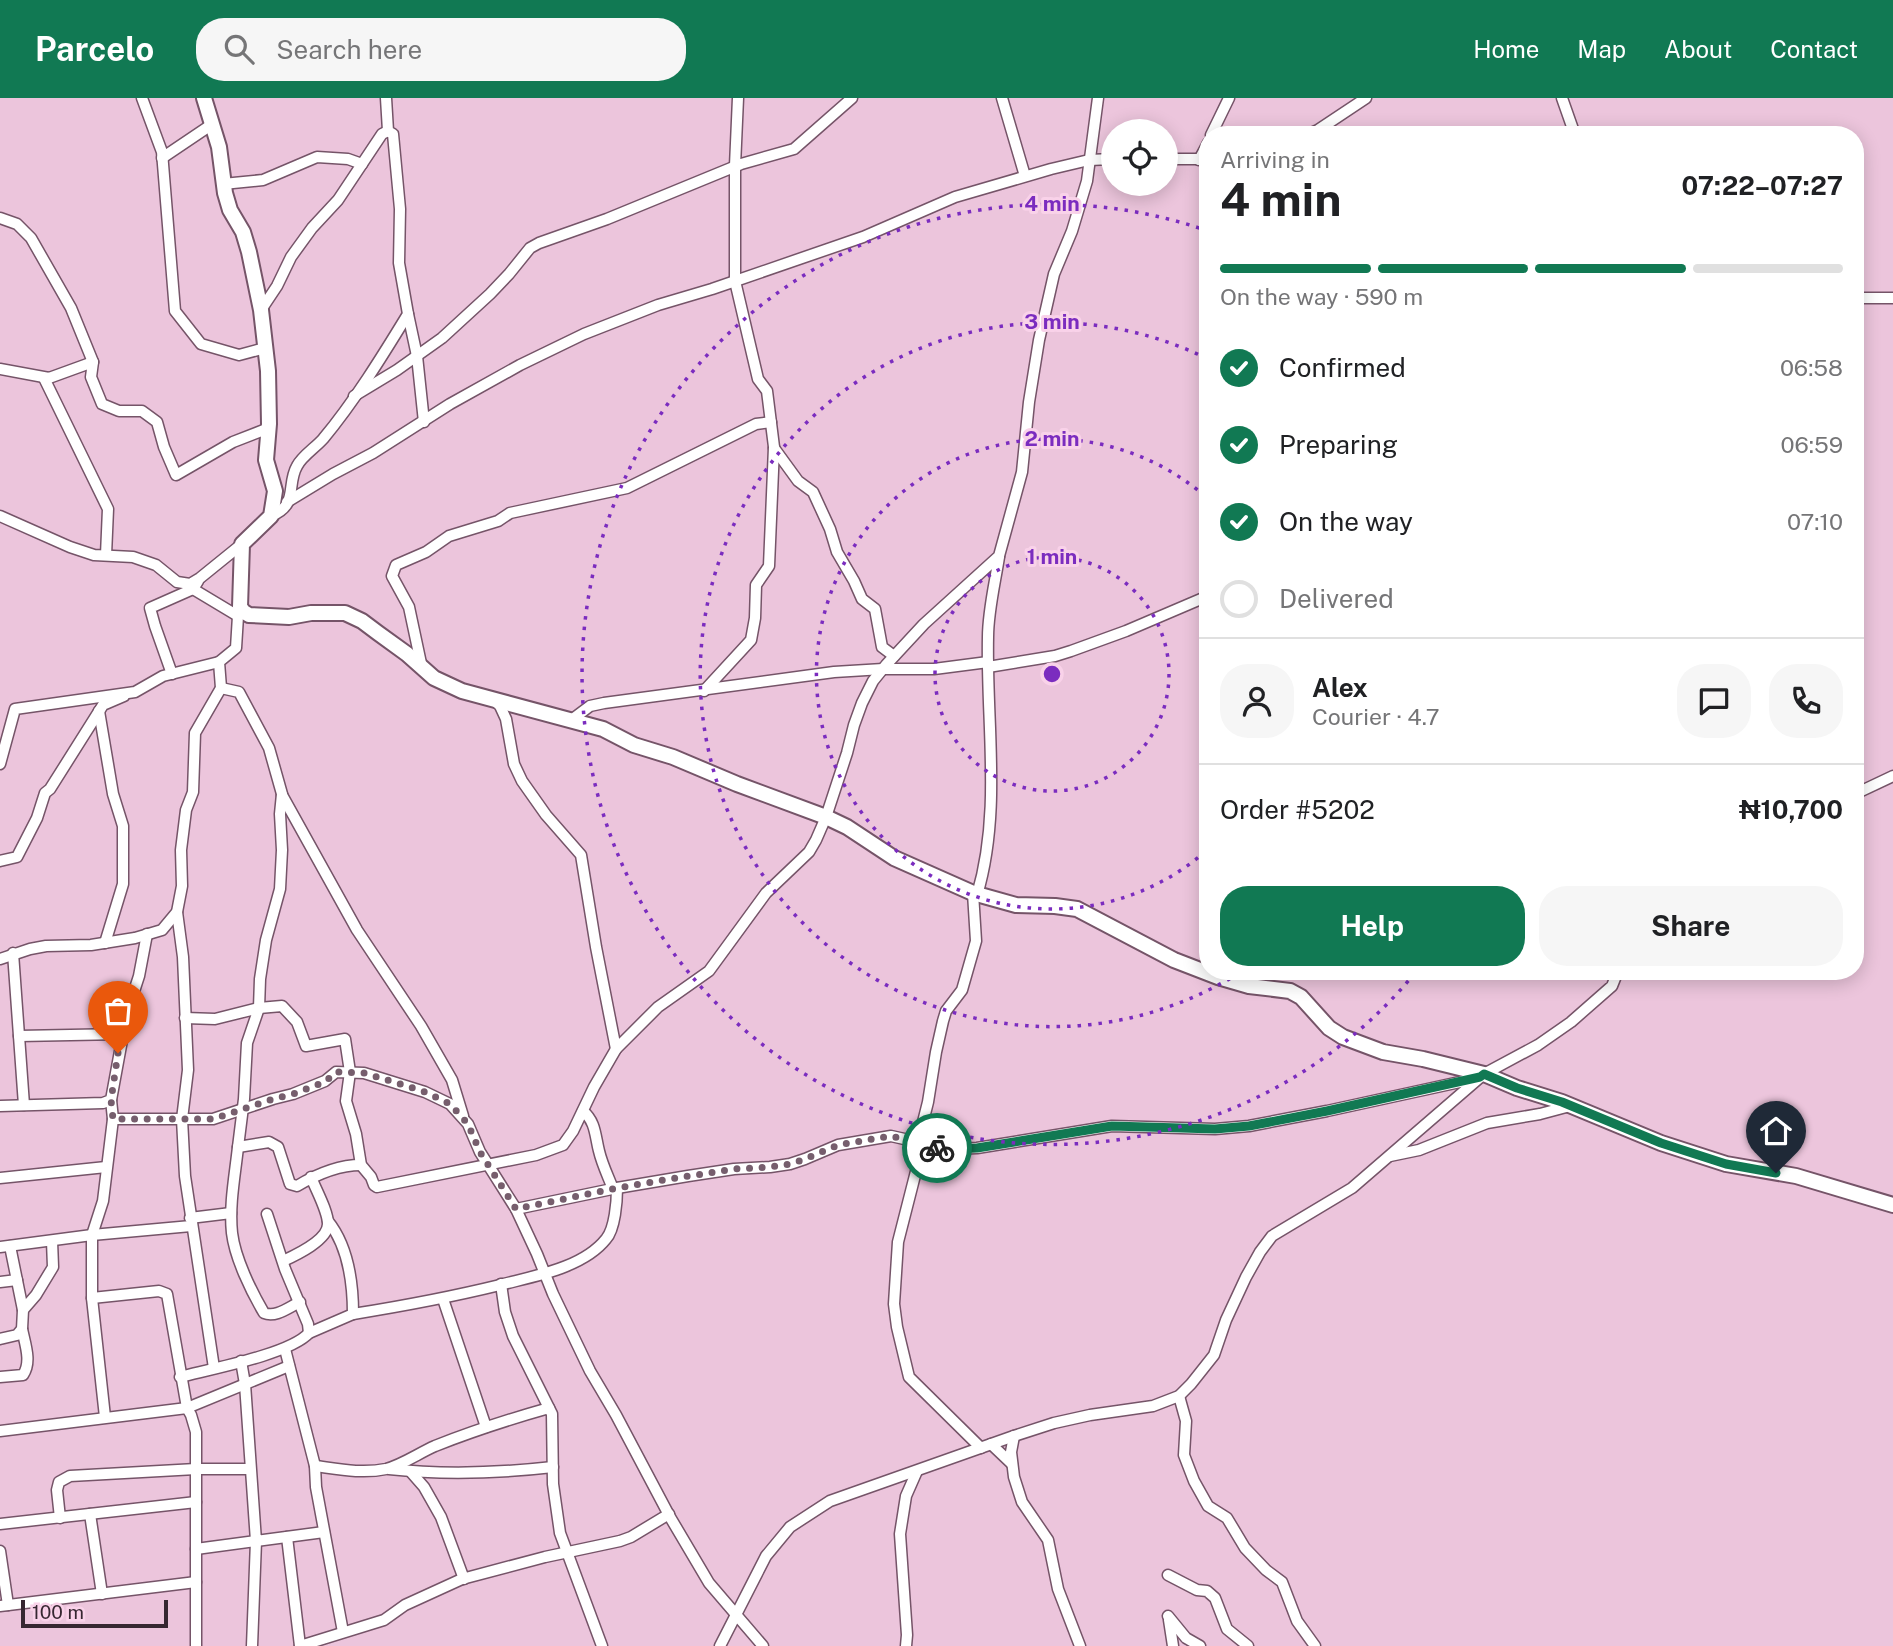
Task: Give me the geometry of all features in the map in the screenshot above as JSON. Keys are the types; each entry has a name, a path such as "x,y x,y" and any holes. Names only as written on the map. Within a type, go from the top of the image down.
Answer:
{"street":[{"path":"142,98 162,158 175,312 201,344 239,355 265,348"},
{"path":"204,98 219,147 223,184 230,210 243,232 261,310 268,371 267,460 275,491 271,516"},
{"path":"386,98 388,131"},
{"path":"704,691 751,640 756,585 769,566 774,447 771,422 767,391 758,379 734,281 738,98"},
{"path":"354,396 442,338 490,294 530,248 735,166 794,149 852,98"},
{"path":"1002,98 1025,176"},
{"path":"1012,1464 986,1446 909,1377 894,1304 898,1242 929,1102 943,1021 946,1011 962,990 976,942 975,894 989,845 991,781 988,633 999,556 1021,472 1035,365 1054,274 1087,181 1098,98"},
{"path":"1215,126 1229,98"},
{"path":"1324,126 1366,98"},
{"path":"1562,98 1572,126"},
{"path":"162,158 211,125"},
{"path":"261,310 291,257 312,228 338,200 382,134 388,131"},
{"path":"388,131 393,134 400,209 399,263 416,356 424,422"},
{"path":"223,184 263,180 317,157 348,159 362,164"},
{"path":"1178,159 1199,160"},
{"path":"287,502 373,453 450,404 520,365 584,334 658,305 863,237 955,197 1025,176 1101,160"},
{"path":"0,218 17,224 31,238 71,308 93,362 91,377 102,404 119,411 142,411 158,422 164,447 176,475 233,442 269,428"},
{"path":"1864,298 1893,298"},
{"path":"0,516 94,555 134,557 156,565 177,582 190,584 242,544 271,516 281,512 292,490 297,466 323,439 408,314"},
{"path":"0,369 49,377 93,362"},
{"path":"44,377 108,509 106,555"},
{"path":"422,670 409,607 392,576 396,565 426,552 449,536 498,521 510,513 627,488 756,425 771,422"},
{"path":"774,447 798,481 813,492 837,552 862,599 875,609 882,647 894,656"},
{"path":"0,525 11,521"},
{"path":"0,861 17,857 37,818 45,793 103,705 135,692 163,676 219,662 236,648 241,614 242,544"},
{"path":"185,1018 215,1019 259,1008 282,1006 297,1022 306,1046 345,1039 350,1072 346,1101 356,1133 361,1165 377,1187 536,1155 562,1145 573,1131 616,1049 658,1007 709,971 766,893 808,852 827,817 858,714 873,681 924,624 999,556"},
{"path":"172,674 150,608 193,589 200,578"},
{"path":"193,589 241,614 289,617 311,613 345,613 362,621 407,654 422,670 462,691 603,729 634,745 673,757 827,817 894,858 975,894 1016,905 1077,909 1174,960 1199,970"},
{"path":"570,721 597,704 834,672 883,668 934,669 1055,656 1126,631 1199,600"},
{"path":"214,1368 185,1176 182,1119 188,1070 183,957 177,912 182,886 181,850 186,810 193,792 194,733 221,688 219,662"},
{"path":"221,688 239,692 269,748 282,794 357,930 421,1026 452,1080 463,1118 516,1209 590,1371 669,1514 709,1583 763,1646"},
{"path":"0,764 15,709 135,692"},
{"path":"493,699 506,719 514,764 522,780 546,815 581,855 616,1049"},
{"path":"99,711 113,793 123,826 122,884 105,943"},
{"path":"1864,790 1893,776"},
{"path":"282,794 280,888 266,940 259,1008 247,1043 243,1109 231,1213 232,1235 238,1258 264,1313 277,1314 300,1302"},
{"path":"0,959 13,953 46,946 91,945 147,934 162,930 177,912"},
{"path":"105,1417 92,1297 92,1235 103,1201 113,1119 111,1100 122,1034 139,976 147,934"},
{"path":"13,953 24,1105"},
{"path":"1230,980 1296,994 1329,1028 1343,1037 1383,1052 1423,1059 1571,1105 1661,1143 1726,1164 1796,1176 1893,1205"},
{"path":"720,1646 766,1556 790,1527 831,1501 1014,1436 1090,1415 1153,1406 1179,1396 1214,1354 1245,1277 1265,1243 1352,1188 1482,1076 1538,1045 1571,1022 1612,986 1614,980"},
{"path":"19,1036 122,1034"},
{"path":"113,1119 213,1119 325,1082 336,1072 364,1073 425,1092 450,1104 463,1118"},
{"path":"516,1209 615,1188 734,1169 780,1166 838,1145 891,1136 949,1149 977,1148 1120,1125 1215,1129 1249,1126 1482,1076"},
{"path":"0,1106 103,1103 111,1100"},
{"path":"1389,1156 1419,1150 1487,1124 1571,1105"},
{"path":"180,1377 285,1349 309,1333 353,1314 443,1299 545,1274 585,1257 609,1237 617,1203 615,1188 599,1151 594,1126 583,1111"},
{"path":"238,1147 268,1142 278,1147 290,1184 297,1186 311,1177 346,1165 361,1165"},
{"path":"0,1178 106,1167"},
{"path":"311,1177 348,1265 353,1314"},
{"path":"0,1377 23,1375 28,1361 17,1280 5,1247 191,1222 231,1213"},
{"path":"267,1214 309,1333"},
{"path":"283,1261 300,1254 316,1242 328,1230 328,1221"},
{"path":"23,1310 36,1295 52,1267 52,1241"},
{"path":"0,1282 17,1280"},
{"path":"501,1284 505,1312 513,1336 549,1408 553,1426 557,1520 602,1646"},
{"path":"92,1297 159,1291 167,1294 170,1304 180,1377 196,1432 196,1646"},
{"path":"443,1299 486,1427"},
{"path":"0,1339 17,1335 22,1329"},
{"path":"285,1349 315,1466 316,1487 343,1633"},
{"path":"241,1361 256,1541 252,1646"},
{"path":"0,1432 187,1408 289,1366"},
{"path":"1179,1396 1186,1421 1184,1455 1194,1481 1208,1506 1227,1518 1245,1548 1282,1583 1297,1621 1315,1646"},
{"path":"388,1469 424,1451 486,1427 549,1408"},
{"path":"1014,1436 1014,1477 1022,1502 1048,1540 1058,1589 1080,1646"},
{"path":"315,1466 353,1471 518,1471 553,1467"},
{"path":"60,1518 57,1490 60,1482 70,1476 250,1468"},
{"path":"410,1471 424,1487 441,1517 464,1578"},
{"path":"906,1646 900,1534 906,1496 917,1471"},
{"path":"0,1524 196,1502"},
{"path":"90,1514 102,1594"},
{"path":"287,1537 300,1646 391,1617 405,1605 464,1578 620,1541 669,1514"},
{"path":"196,1549 324,1531"},
{"path":"0,1551 4,1605 196,1583"},
{"path":"1168,1575 1197,1590 1208,1591 1215,1598 1227,1629 1248,1646"},
{"path":"1173,1646 1168,1616 1186,1638 1200,1646"}],"way so far":[{"path":"118,1053 111,1100 113,1119 213,1119 325,1082 336,1072 364,1073 425,1092 450,1104 468,1124 480,1152 516,1209 664,1180 790,1164 838,1145 877,1138 891,1136 937,1148"}],"route":[{"path":"937,1148 977,1148 1112,1126 1215,1129 1249,1126 1436,1088 1484,1074 1562,1102 1661,1143 1726,1164 1776,1173"}]}
